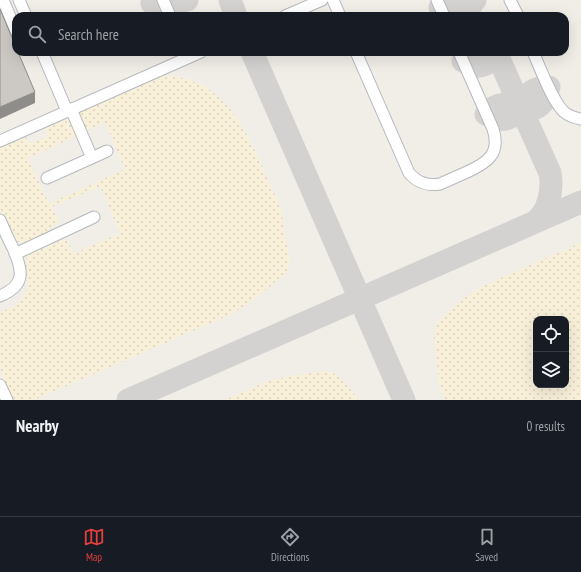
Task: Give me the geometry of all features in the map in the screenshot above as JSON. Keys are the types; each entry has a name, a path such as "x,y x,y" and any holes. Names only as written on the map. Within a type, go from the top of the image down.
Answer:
{"lane":[{"path":"3,0 12,21"},
{"path":"19,0 24,12"},
{"path":"163,0 168,12"},
{"path":"294,12 322,0"},
{"path":"333,0 338,12"},
{"path":"437,0 442,12"},
{"path":"510,0 516,12"},
{"path":"44,56 92,158"},
{"path":"0,141 185,56"},
{"path":"358,56 409,173 418,181 429,185 440,184 480,166 493,153 495,147 496,141 493,129 461,56"},
{"path":"535,56 559,107 569,116 581,119"},
{"path":"47,178 107,151"},
{"path":"15,254 94,217"},
{"path":"0,220 20,266 20,278 14,288 0,296"},
{"path":"0,384 7,400"}],"sand":[{"path":"164,76 177,77 195,82 210,90 229,108 244,130 280,208 289,258 289,265 286,273 257,297 227,316 34,400 14,399 4,381 0,367 0,312 17,304 25,293 28,281 25,260 30,254 64,239 68,241 73,254 120,233 100,186 52,207 58,222 44,234 25,242 18,242 13,239 0,210 0,148 26,137 30,144 48,136 45,128 69,118 78,135 28,158 49,204 125,169 105,122 86,131 78,113"},
{"path":"581,243 581,400 445,400 440,388 434,337 440,319 466,297 485,285"},
{"path":"323,371 339,377 359,400 225,400 276,379"}],"building":[{"path":"0,9 12,38 12,56 20,56 35,92 0,107"}],"taxiway":[{"path":"154,0 152,3 178,2 187,0"},
{"path":"230,0 234,12"},
{"path":"447,0 440,7 454,11 464,10 475,0"},
{"path":"254,56 404,400"},
{"path":"467,56 463,61 472,66 484,65 495,56"},
{"path":"498,56 550,173 551,187 549,201 543,213 533,223"},
{"path":"486,114 494,107 502,105 517,106 524,108 530,109 537,108 543,102 549,87 538,88 529,93 524,100 522,107 520,110 518,113 512,117 501,119 486,114"},
{"path":"128,400 581,202"}]}
